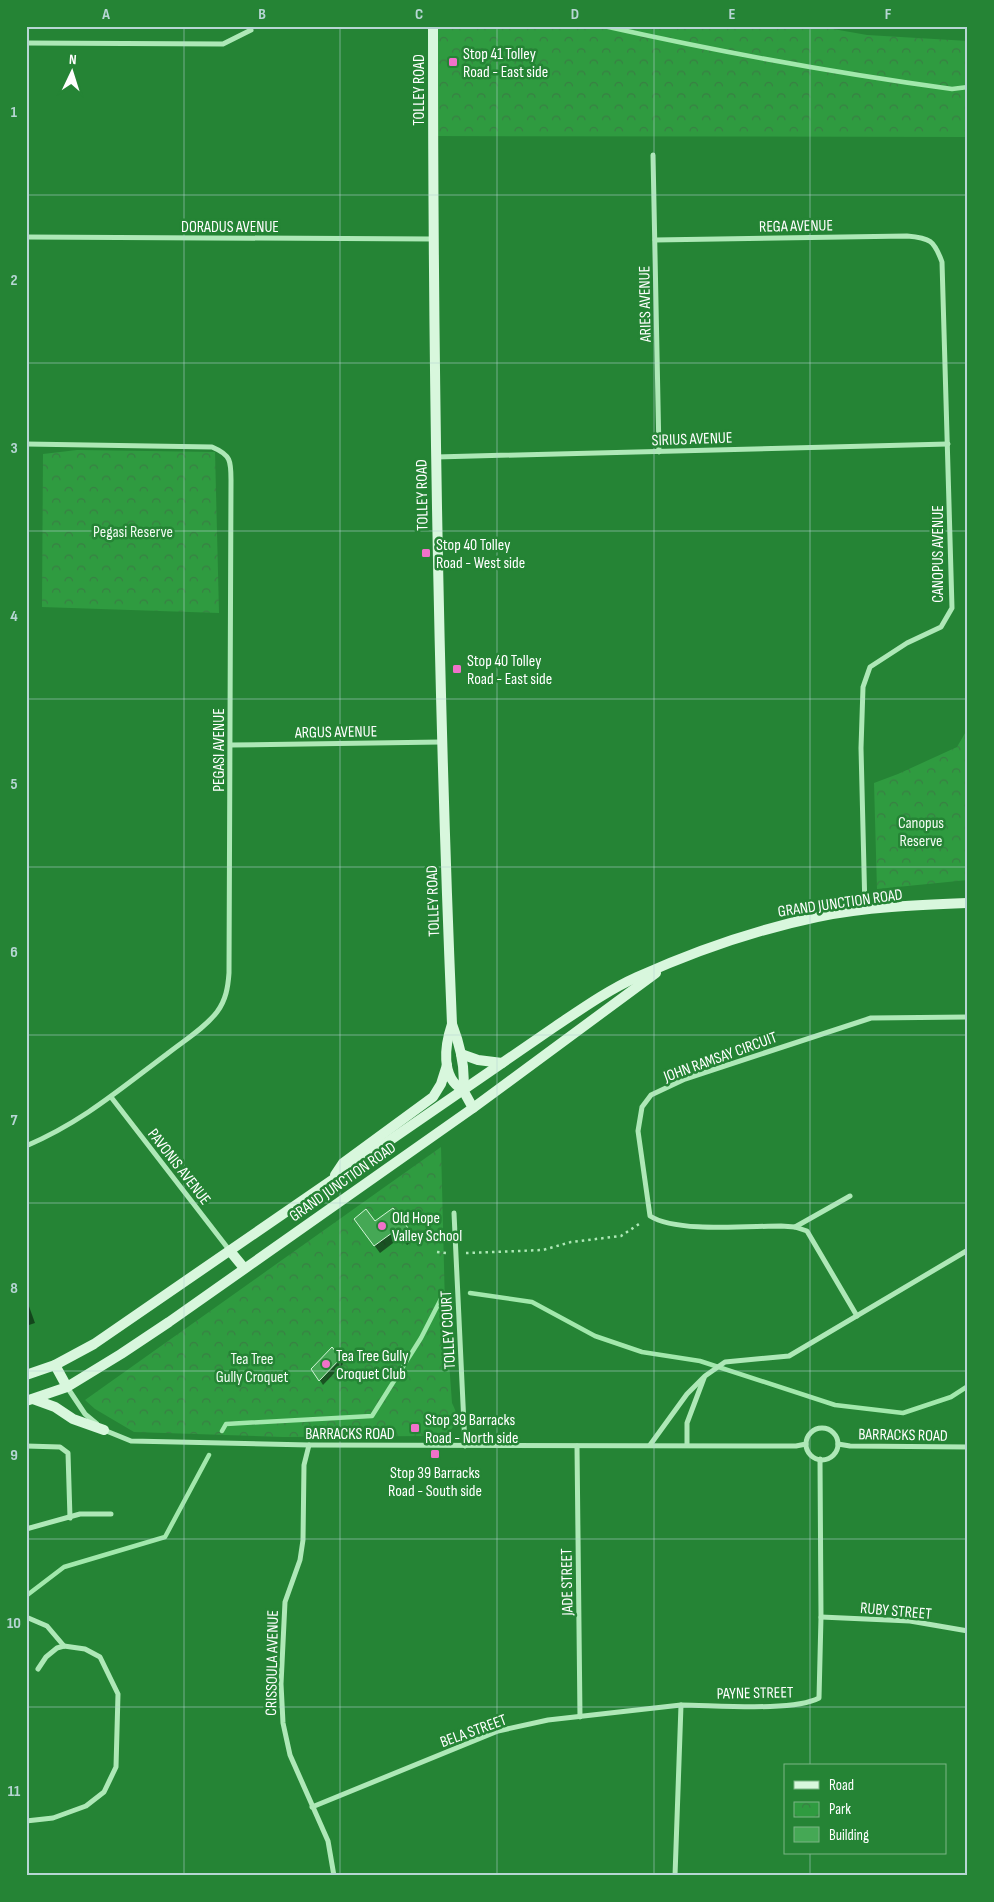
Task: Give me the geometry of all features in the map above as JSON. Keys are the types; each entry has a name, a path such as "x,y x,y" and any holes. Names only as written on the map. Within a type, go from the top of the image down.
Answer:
{"main road":[{"name":"TOLLEY ROAD","path":"432,26 433,239 441,742 452,1024 465,1074 463,1090 455,1085 447,1065 446,1043 452,1024"},
{"name":"GRAND JUNCTION ROAD","path":"26,1375 55,1365 94,1344 502,1063 607,993 637,977 712,946 768,928 819,917 865,910 968,903"},
{"name":"GRAND JUNCTION ROAD","path":"29,1400 66,1387 121,1354 473,1108 664,966"},
{"path":"460,1054 478,1060 502,1063"},
{"path":"331,1180 342,1163 433,1097 441,1084 447,1065"},
{"path":"463,1090 473,1108"},
{"path":"230,1250 244,1268"},
{"path":"55,1365 66,1387"},
{"path":"29,1400 56,1407 73,1419 104,1430"}],"street":[{"path":"26,43 223,44 251,30"},
{"name":"ARIES AVENUE","path":"653,155 659,452"},
{"name":"REGA AVENUE","path":"656,240 908,236 924,238 935,244"},
{"name":"DORADUS AVENUE","path":"26,237 433,239"},
{"name":"CANOPUS AVENUE","path":"865,910 861,748 863,687 870,667 907,643 941,627 952,608 942,262 935,244"},
{"name":"PEGASI AVENUE","path":"26,444 198,445 212,447 224,452 231,462 229,973 225,1000 208,1021 111,1097 60,1132 26,1146"},
{"name":"SIRIUS AVENUE","path":"436,457 948,444"},
{"name":"ARGUS AVENUE","path":"231,745 441,742"},
{"name":"JOHN RAMSAY CIRCUIT","path":"650,1216 638,1131 642,1107 651,1096 685,1079 871,1018 968,1017"},
{"name":"PAVONIS AVENUE","path":"111,1097 230,1250"},
{"path":"795,1226 850,1196"},
{"name":"TOLLEY COURT","path":"454,1213 465,1446"},
{"path":"650,1216 659,1222 687,1226 795,1226 807,1231 858,1316"},
{"path":"650,1445 687,1394 706,1374 724,1362 789,1356 968,1250"},
{"path":"687,1445 687,1423 706,1374"},
{"name":"BARRACKS ROAD","path":"66,1387 85,1414 104,1430 131,1441 465,1446 796,1446 806,1444"},
{"path":"822,1428 833,1432 838,1444 834,1453 820,1460 810,1454 806,1444 810,1432 822,1428"},
{"name":"BARRACKS ROAD","path":"838,1444 850,1446 968,1447"},
{"name":"CRISSOULA AVENUE","path":"309,1445 304,1465 303,1540 300,1560 285,1602 281,1684 283,1723 290,1755 328,1842 334,1876"},
{"path":"26,1446 60,1447 68,1453 70,1518"},
{"name":"JADE STREET","path":"577,1446 580,1717"},
{"name":"PAYNE STREET","path":"681,1705 790,1706 809,1704 819,1698 821,1617 820,1460"},
{"path":"26,1529 80,1514 111,1514"},
{"path":"26,1617 47,1626 64,1646"},
{"name":"RUBY STREET","path":"821,1617 910,1621 968,1631"},
{"path":"26,1821 53,1818 86,1806 104,1792 116,1767 118,1694 108,1670 100,1657 85,1649 64,1646 57,1648 46,1657 38,1669"},
{"path":"675,1876 681,1705"},
{"name":"BELA STREET","path":"312,1807 498,1731 548,1720 681,1705"}],"path":[{"path":"437,1252 543,1250 571,1242 621,1236 650,1216"}],"green space":[{"path":"433,26 816,26 867,35 968,41 968,137 433,136"},
{"name":"Pegasi Reserve","path":"77,450 215,452 219,613 42,607 43,454"},
{"name":"Canopus Reserve","path":"968,728 968,880 877,889 874,783 957,747"},
{"name":"Tea Tree Gully Croquet","path":"441,1147 445,1307 452,1403 456,1412 456,1422 448,1433 428,1436 283,1437 134,1432 95,1409 85,1400"}],"building":[{"name":"Old Hope Valley School","path":"393,1208 411,1232 402,1238 396,1230 374,1246 354,1219 366,1209 375,1221"},
{"name":"Tea Tree Gully Croquet Club","path":"332,1347 341,1358 319,1381 311,1369"}],"waterway":[{"path":"604,26 691,45 821,69 952,89 968,87"},
{"path":"222,1431 226,1424 372,1416 421,1338 444,1293"},
{"path":"470,1293 532,1302 595,1336 642,1352 700,1361 835,1405 903,1413 951,1397 968,1386"},
{"path":"26,1596 64,1567 165,1537 209,1455"}],"place":[{"name":"Stop 41 Tolley Road - East side","path":"453,62"},
{"name":"Stop 40 Tolley Road - West side","path":"426,553"},
{"name":"Stop 40 Tolley Road - East side","path":"457,669"},
{"name":"Old Hope Valley School","path":"382,1226"},
{"name":"Tea Tree Gully Croquet Club","path":"326,1364"},
{"name":"Stop 39 Barracks Road - North side","path":"415,1428"},
{"name":"Stop 39 Barracks Road - South side","path":"435,1454"}]}
